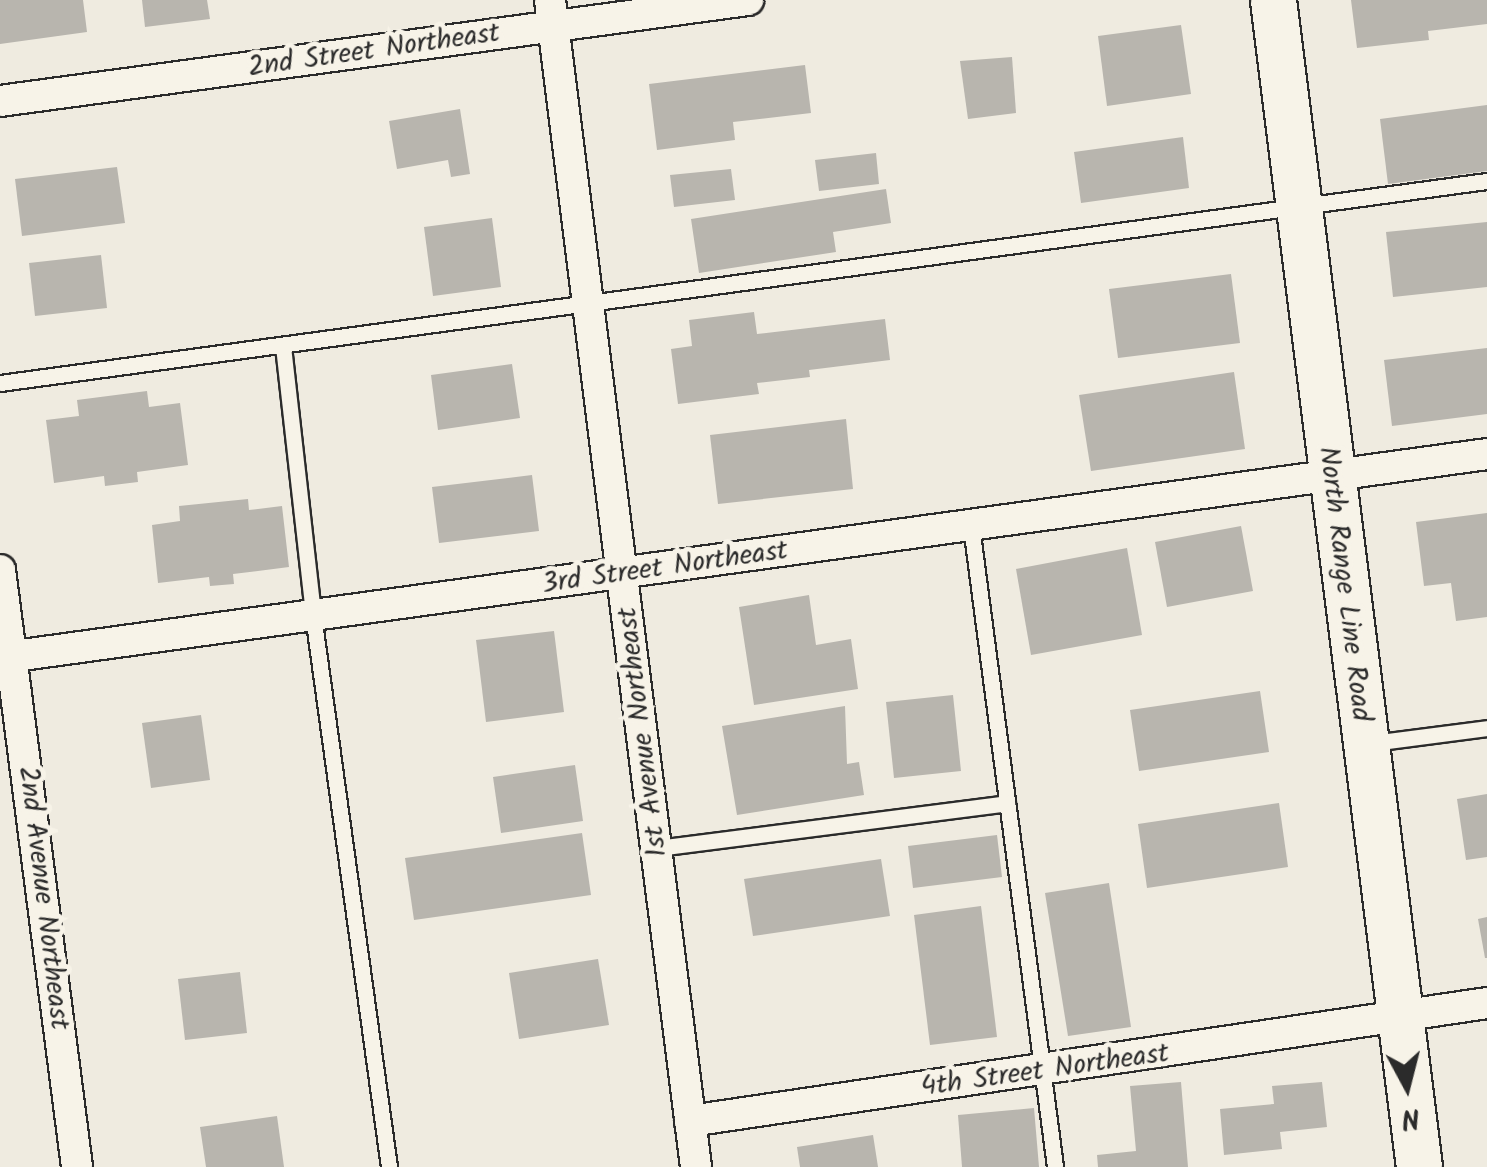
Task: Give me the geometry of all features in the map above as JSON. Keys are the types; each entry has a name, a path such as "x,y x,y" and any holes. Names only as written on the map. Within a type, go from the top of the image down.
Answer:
{"main road":[{"name":"North Range Line Road","path":"1273,0 1418,1167"}],"street":[{"name":"2nd Street Northeast","path":"0,101 551,13 748,0"},
{"name":"1st Avenue Northeast","path":"551,13 696,1167"},
{"name":"3rd Street Northeast","path":"6,657 1487,454"},
{"name":"2nd Avenue Northeast","path":"0,570 6,657 77,1167"},
{"name":"4th Street Northeast","path":"690,1121 1487,1004"}],"lane":[{"path":"0,383 590,307 1487,181"},
{"path":"283,346 312,616 389,1167"},
{"path":"971,526 1055,1167"},
{"path":"1364,744 1487,728"},
{"path":"657,848 1007,803"}],"building":[{"path":"0,0 83,0 87,32 0,44"},
{"path":"142,0 207,0 210,19 145,27"},
{"path":"1351,0 1487,0 1487,24 1428,31 1429,40 1357,48"},
{"path":"1181,25 1191,94 1107,106 1098,36"},
{"path":"1012,57 1016,113 968,119 960,61"},
{"path":"805,65 811,113 733,122 735,140 657,150 649,84"},
{"path":"1487,105 1487,171 1388,184 1380,119"},
{"path":"460,109 470,174 451,177 448,160 397,169 389,121"},
{"path":"1183,137 1189,188 1081,203 1074,152"},
{"path":"876,153 879,184 819,191 815,160"},
{"path":"117,167 125,223 22,236 15,179"},
{"path":"731,169 735,200 674,207 670,175"},
{"path":"886,189 891,223 833,232 836,252 699,273 691,219"},
{"path":"492,218 501,287 433,296 424,227"},
{"path":"1487,222 1487,287 1393,297 1386,232"},
{"path":"101,255 107,308 35,316 29,263"},
{"path":"1231,274 1240,343 1118,358 1109,289"},
{"path":"754,312 757,334 885,319 890,360 809,370 810,377 757,383 759,394 678,404 671,349 692,346 689,320"},
{"path":"1487,348 1487,414 1392,426 1384,360"},
{"path":"512,364 520,418 438,430 431,375"},
{"path":"1234,372 1245,449 1091,471 1079,395"},
{"path":"147,391 149,407 180,403 188,465 137,472 138,482 105,486 104,476 54,483 46,420 79,416 77,400"},
{"path":"846,419 853,489 718,504 710,435"},
{"path":"532,475 539,531 439,543 432,487"},
{"path":"248,499 249,510 282,506 289,567 233,574 234,584 210,586 209,577 158,583 152,525 180,521 179,506"},
{"path":"1487,513 1487,617 1456,621 1451,583 1424,586 1416,522"},
{"path":"1241,526 1253,591 1167,607 1155,542"},
{"path":"1127,548 1142,635 1031,655 1016,569"},
{"path":"809,595 816,645 851,639 858,689 754,705 739,607"},
{"path":"554,631 564,712 486,722 476,640"},
{"path":"1260,691 1269,752 1139,771 1130,710"},
{"path":"953,695 961,771 894,778 886,702"},
{"path":"845,706 847,764 859,762 864,795 737,815 722,726"},
{"path":"201,715 210,780 151,788 142,723"},
{"path":"575,765 583,821 501,833 493,777"},
{"path":"1487,794 1487,857 1466,860 1457,799"},
{"path":"1279,803 1288,867 1147,888 1138,824"},
{"path":"582,833 591,895 414,920 405,858"},
{"path":"997,835 1002,877 913,888 908,846"},
{"path":"881,859 890,916 753,936 744,879"},
{"path":"1109,883 1131,1027 1068,1036 1045,893"},
{"path":"981,906 997,1037 930,1045 914,915"},
{"path":"1487,917 1487,958 1485,958 1478,919"},
{"path":"598,959 609,1025 519,1039 509,973"},
{"path":"240,972 247,1033 185,1040 178,979"},
{"path":"1181,1082 1188,1167 1098,1167 1097,1155 1136,1151 1130,1086"},
{"path":"1322,1082 1327,1127 1280,1132 1282,1149 1224,1155 1220,1109 1274,1104 1272,1086"},
{"path":"1034,1108 1039,1167 962,1167 958,1115"},
{"path":"277,1116 284,1167 206,1167 200,1127"},
{"path":"873,1135 878,1167 800,1167 797,1147"}]}
